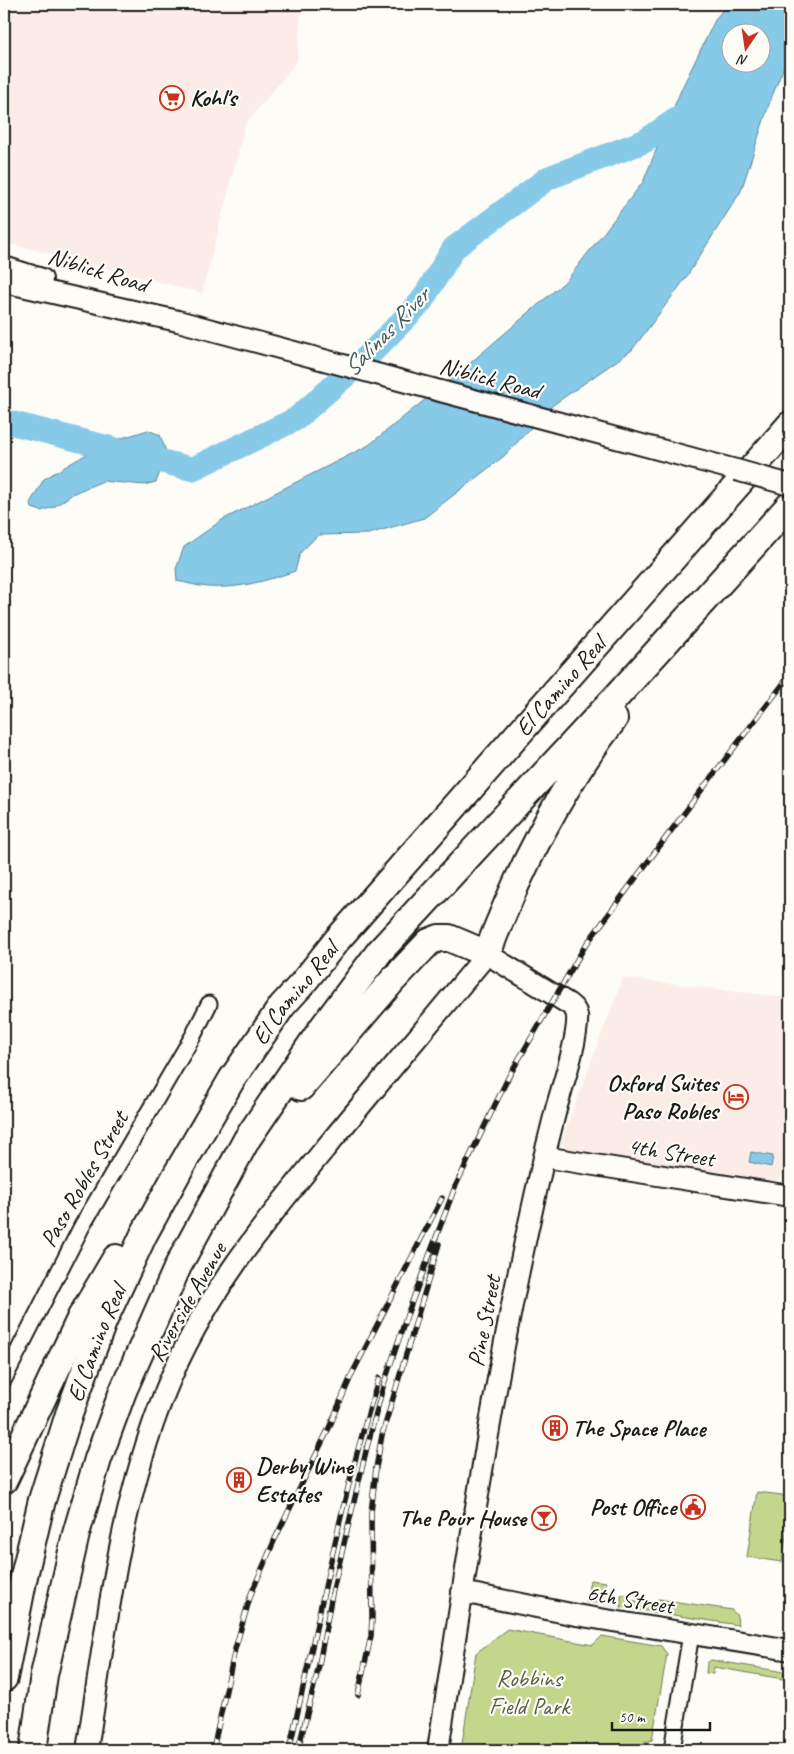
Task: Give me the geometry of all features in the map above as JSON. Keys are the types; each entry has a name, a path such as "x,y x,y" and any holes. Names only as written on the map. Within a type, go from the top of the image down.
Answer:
{"highway":[{"name":"El Camino Real","path":"4,1678 24,1576 42,1500 69,1414 103,1322 144,1234 232,1079 282,1006 387,883 790,425"},
{"name":"El Camino Real","path":"33,1750 44,1676 76,1534 98,1459 123,1392 178,1266 247,1139 323,1027 380,951 618,695 790,505"},
{"path":"247,1139 283,1109 318,1066 429,942 439,938 449,938 486,954 497,926 543,829 584,762 612,722 769,528"},
{"path":"4,1480 81,1317 144,1212 179,1170"}],"main road":[{"name":"Niblick Road","path":"4,267 178,321 790,485"},
{"name":"Niblick Road","path":"4,282 178,321"},
{"name":"Pine Street","path":"438,1750 462,1592 505,1340 544,1157 574,1039 577,1018 576,1009 486,954"},
{"name":"Riverside Avenue","path":"87,1750 113,1585 130,1503 148,1439 165,1391 191,1336 228,1274 272,1212 486,954"},
{"name":"4th Street","path":"544,1157 790,1196"},
{"name":"6th Street","path":"462,1592 576,1615 790,1650"}],"street":[{"name":"Paso Robles Street","path":"4,1379 82,1226 209,1004"},
{"path":"672,1750 690,1634"}],"shaded area":[{"path":"4,4 310,4 301,16 297,61 245,125 202,293 4,242"},
{"path":"623,978 790,998 790,1156 788,1171 776,1181 569,1154 561,1142"}],"green space":[{"path":"757,1492 790,1496 790,1510 782,1562 747,1557"},
{"path":"590,1580 606,1582 604,1598 601,1598 600,1603 586,1602"},
{"path":"630,1595 629,1600 657,1604 658,1599 732,1610 737,1616 738,1625 621,1607 621,1596"},
{"name":"Robbins Field Park","path":"507,1629 593,1645 602,1636 661,1646 667,1654 652,1740 644,1742 642,1750 461,1750 476,1653"},
{"path":"711,1660 784,1672 783,1679 714,1667 713,1674 706,1673 707,1663"}],"water":[{"path":"728,4 790,4 790,52 770,101 741,191 685,279 632,350 553,405 504,456 424,518 368,534 318,535 300,553 295,571 263,581 230,587 204,587 177,581 176,569 184,547 222,520 369,445 469,364 567,280 643,182 681,90 716,18"},
{"path":"148,430 160,435 167,454 156,482 144,485 103,481 74,493 54,507 41,511 32,508 30,503 44,479 106,443"},
{"path":"751,1152 773,1156 771,1167 749,1162"}],"waterway":[{"name":"Salinas River","path":"4,421 192,469 296,419 369,355 421,302 454,248 548,178 645,141 693,108"}],"railway":[{"path":"298,1750 318,1670 332,1594 383,1387 407,1315 455,1187 509,1076 585,946 790,675"},
{"path":"213,1750 235,1649 251,1594 275,1539 329,1428 352,1374 442,1198"},
{"path":"358,1695 371,1636 371,1513 376,1468 382,1435 439,1244"},
{"path":"289,1750 341,1517 379,1378"}],"place":[{"name":"Kohl's","path":"172,98"},
{"name":"Oxford Suites Paso Robles","path":"736,1097"},
{"name":"The Space Place","path":"555,1428"},
{"name":"Derby Wine Estates","path":"239,1480"},
{"name":"Post Office","path":"693,1507"},
{"name":"The Pour House","path":"544,1518"}]}
